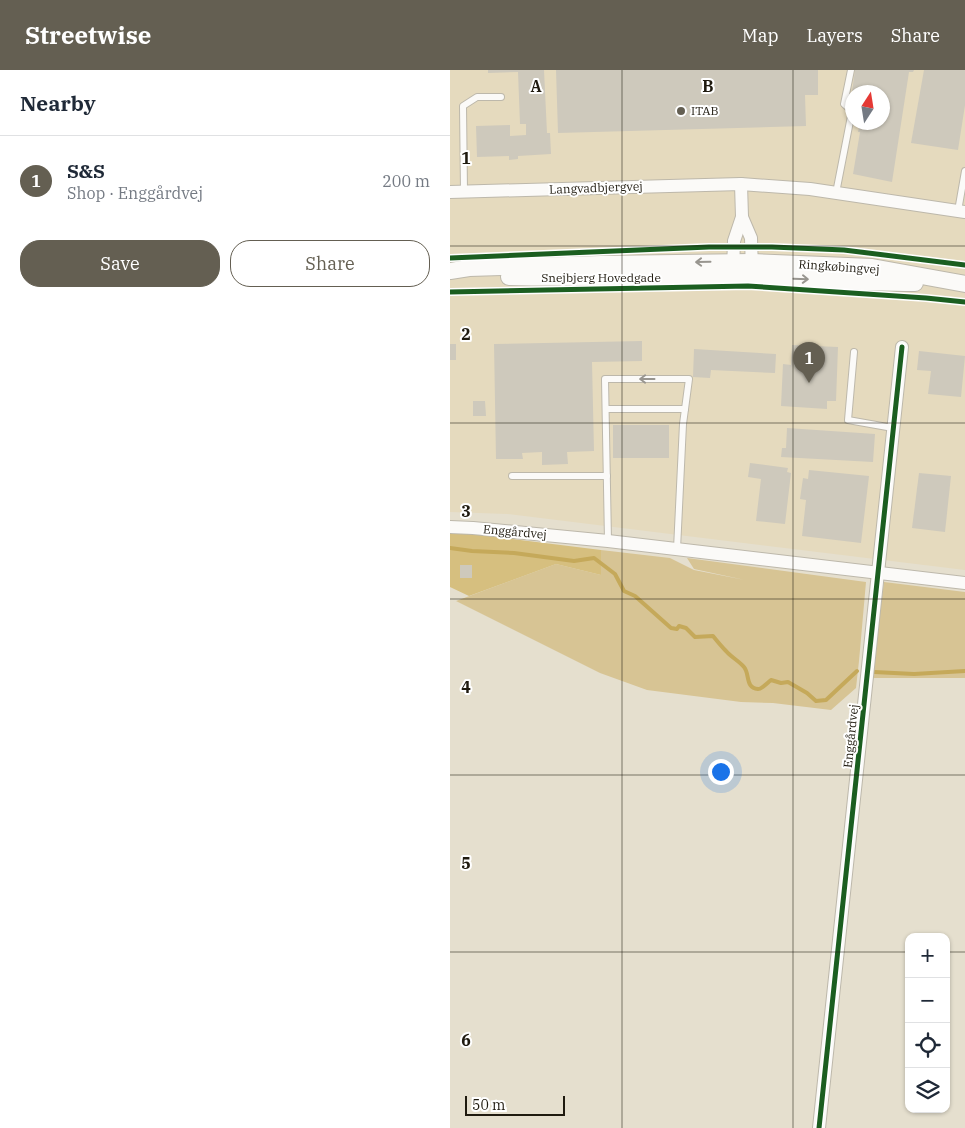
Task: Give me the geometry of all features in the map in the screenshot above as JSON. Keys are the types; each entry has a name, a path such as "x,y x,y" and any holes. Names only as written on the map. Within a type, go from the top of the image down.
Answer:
{"street":[{"name":"Langvadbjergvej","path":"450,192 741,184 810,189 962,211"},
{"path":"733,269 734,241 742,217 741,184"},
{"path":"742,217 751,238 752,263"},
{"name":"Ringkøbingvej","path":"752,263 872,267 960,284"},
{"name":"Ringkøbingvej","path":"752,263 873,283 960,284"},
{"name":"Snejbjerg Hovedgade","path":"450,275 569,278 733,269 752,263"},
{"name":"Snejbjerg Hovedgade","path":"450,271 469,268 601,264 733,269"},
{"name":"Enggårdvej","path":"819,1128 902,347"},
{"name":"Enggårdvej","path":"450,528 473,528 608,541 965,583"}],"lane":[{"path":"836,193 852,110 844,104 851,70"},
{"path":"464,192 463,106 477,97 501,98"},
{"path":"962,211 965,171"},
{"path":"854,352 848,420 893,428"},
{"path":"608,541 605,379 689,380 683,424 677,549"},
{"path":"606,409 685,409"},
{"path":"512,476 607,476"}],"shaded area":[{"path":"450,70 965,70 965,570 507,514 450,512"},
{"path":"450,534 471,534 601,550 601,575 556,564 469,596 450,587"},
{"path":"601,550 670,558 694,570 745,580 694,569 687,558 866,582 856,688 831,710 773,703 741,702 647,690 600,673 456,601 556,564 601,575"},
{"path":"884,582 965,592 965,678 871,678"}],"building":[{"path":"488,70 544,70 547,133 550,133 551,154 518,156 518,159 509,160 509,156 477,157 476,126 510,125 510,136 526,135 526,124 520,124 518,72 488,73"},
{"name":"ITAB","path":"556,70 818,70 818,95 805,95 806,126 558,133"},
{"path":"855,70 914,70 909,72 892,182 853,174 860,132 858,132 858,130 890,130 890,85 853,85"},
{"path":"924,70 965,70 965,105 958,150 911,143"},
{"path":"642,341 642,361 592,362 594,451 567,452 568,464 542,465 542,452 522,453 523,459 496,459 494,344"},
{"path":"450,344 456,344 456,360 450,360"},
{"path":"792,345 838,347 836,401 827,401 827,409 781,406 783,364 791,365"},
{"path":"694,349 776,354 775,373 711,370 710,378 693,377"},
{"path":"919,351 965,356 961,397 928,394 931,371 917,370"},
{"path":"473,401 485,401 486,416 473,416"},
{"path":"613,425 669,425 669,458 613,458"},
{"path":"787,428 875,434 873,462 781,457 782,448 786,448"},
{"path":"750,463 788,468 787,472 791,473 785,524 756,521 761,479 748,477"},
{"path":"809,470 869,476 861,543 802,536 806,500 800,499 803,478 808,479"},
{"path":"919,473 951,476 945,532 912,528"},
{"path":"460,565 472,565 472,578 460,578"}],"waterway":[{"path":"450,548 514,553 574,561 594,558 615,574 624,591 635,596 671,628 677,629 679,626 686,628 695,637 713,636 744,667 749,683 754,688 761,688 771,680 781,683 788,682 807,693 816,701 826,700 857,671"},
{"path":"874,672 914,674 965,671"}],"cycle path":[{"path":"450,258 709,247 772,247 844,250 965,265"},
{"path":"450,292 748,286 965,302"},
{"path":"819,1128 902,347"}],"place":[{"name":"ITAB","path":"681,111"},
{"name":"S&S","path":"809,383"}]}
